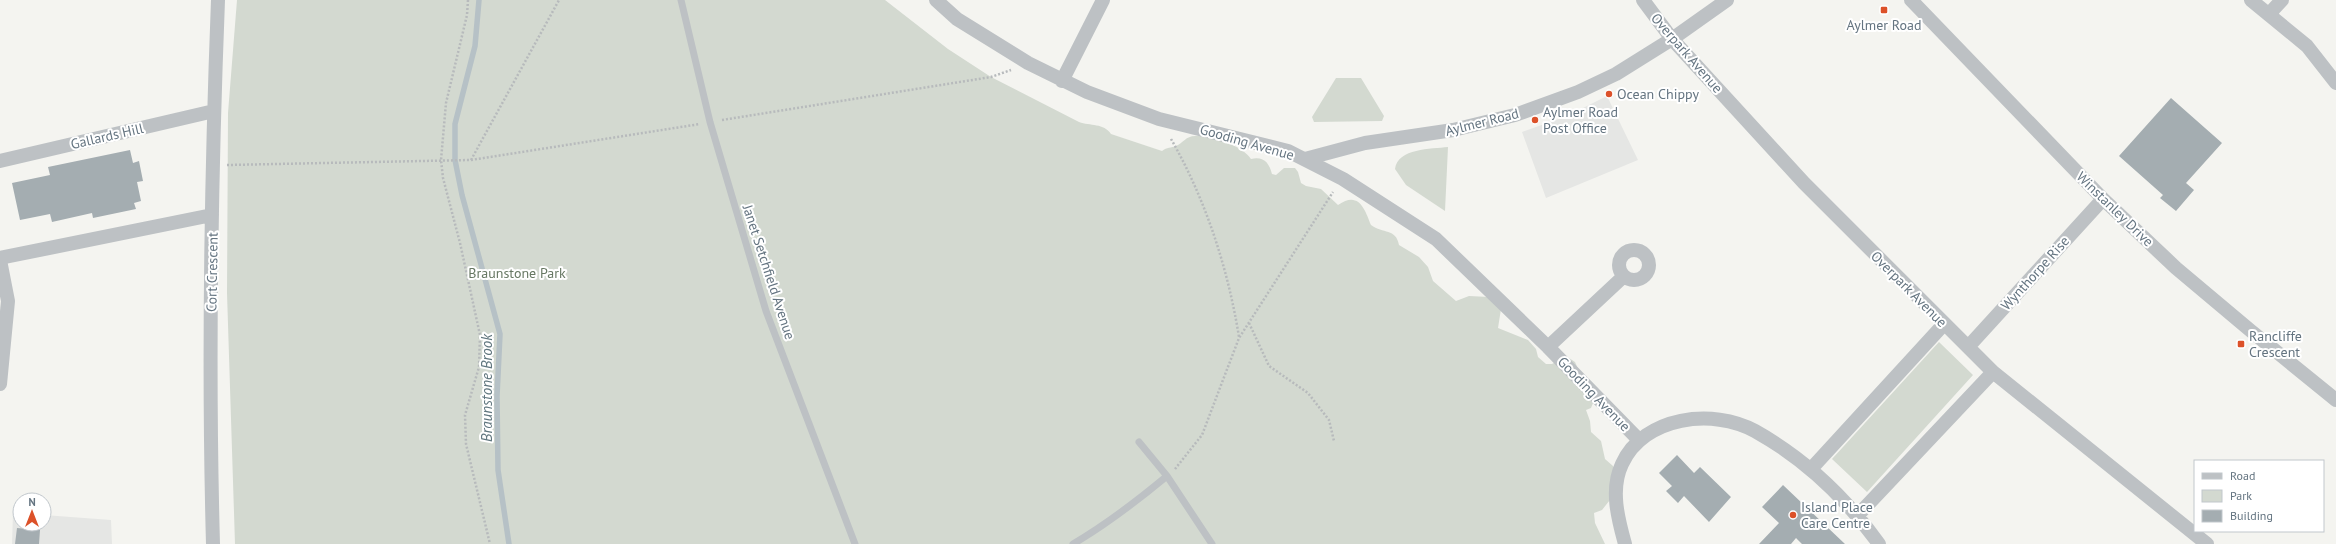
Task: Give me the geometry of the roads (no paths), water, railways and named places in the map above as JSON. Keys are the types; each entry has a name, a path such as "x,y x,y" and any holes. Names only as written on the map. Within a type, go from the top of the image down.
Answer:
{"street":[{"name":"Cort Crescent","path":"213,544 210,424 212,215 218,0"},
{"name":"Gooding Avenue","path":"936,0 957,19 1028,63 1087,92 1159,118 1288,151 1343,179 1436,240 1548,347 1639,440"},
{"path":"1062,81 1103,0"},
{"name":"Overpark Avenue","path":"1643,0 1672,38 1804,183 1993,372 2207,544"},
{"name":"Aylmer Road","path":"1305,159 1365,143 1453,130 1514,115 1578,92 1616,74 1727,0"},
{"name":"Winstanley Drive","path":"1911,0 2103,199 2193,282 2336,400"},
{"path":"2251,0 2307,46 2336,83"},
{"path":"2269,14 2282,0"},
{"name":"Gallards Hill","path":"0,161 214,111"},
{"name":"Wynthorpe Rise","path":"1968,347 2103,199"},
{"path":"0,384 8,301 0,259 212,215"},
{"name":"Gooding Avenue","path":"1548,347 1624,276"},
{"path":"1811,469 1944,324"},
{"path":"1858,515 1993,372"},
{"name":"Gooding Avenue","path":"1625,544 1616,514 1617,484 1622,464 1639,440 1659,428 1685,419 1715,418 1753,430 1811,469 1858,515 1879,544"}],"lane":[{"name":"Janet Setchfield Avenue","path":"681,0 710,122 766,311 855,544"},
{"path":"1139,442 1167,476 1212,544"},
{"path":"1073,544 1100,528 1136,502 1167,476"}],"waterway":[{"name":"Braunstone Brook","path":"479,0 475,46 455,124 455,160 462,195 500,334 497,396 498,470 509,544"}],"place":[{"name":"Aylmer Road","path":"1884,10"},
{"name":"Ocean Chippy","path":"1609,94"},
{"name":"Aylmer Road Post Office","path":"1535,120"},
{"name":"Rancliffe Crescent","path":"2241,344"},
{"name":"Island Place Care Centre","path":"1793,515"}],"park label":[{"name":"Braunstone Park","path":"517,273"}]}
